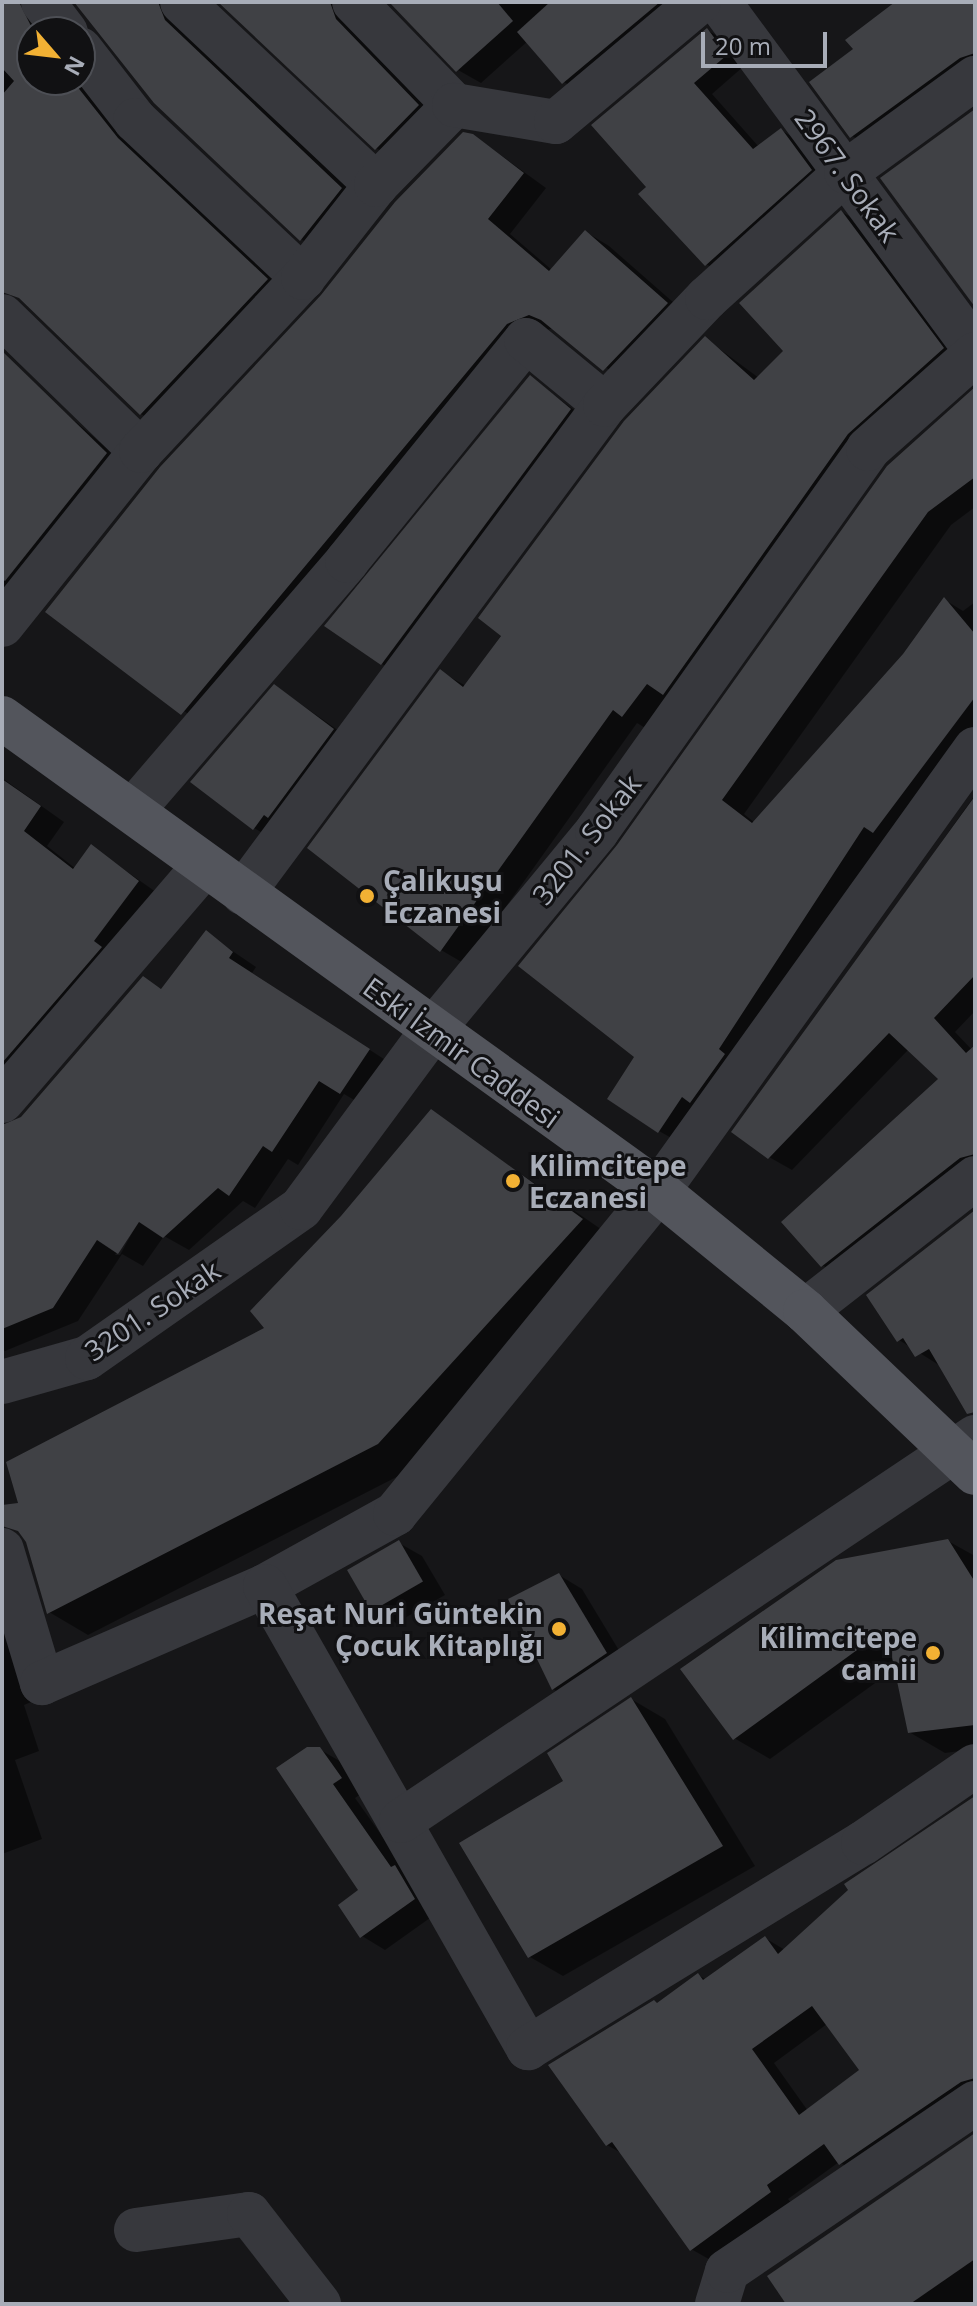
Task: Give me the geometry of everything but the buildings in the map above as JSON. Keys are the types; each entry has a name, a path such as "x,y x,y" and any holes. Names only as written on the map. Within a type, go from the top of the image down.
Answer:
{"main road":[{"name":"Eski İzmir Caddesi","path":"2,718 134,809 431,1032 658,1191 805,1311 967,1453"}],"street":[{"path":"182,2 376,185"},
{"path":"354,2 454,105 556,122 699,2"},
{"name":"2967. Sokak","path":"719,2 975,352"},
{"path":"96,70 135,120 303,278"},
{"path":"243,893 605,405 707,298 846,172 975,78"},
{"path":"2,625 141,451 303,278 376,185 454,105"},
{"path":"2,316 141,451"},
{"path":"134,809 347,561 526,340 605,405"},
{"name":"3201. Sokak","path":"2,1382 87,1358 301,1208 431,1032 597,831 868,449 975,352"},
{"path":"2,1550 42,1683 265,1586 395,1514 658,1191 975,750"},
{"path":"2,1101 205,865"},
{"path":"805,1311 975,1178"},
{"path":"401,1821 967,1453"},
{"path":"265,1586 528,2048 863,1843 975,1766"},
{"path":"717,2304 727,2271 975,2103"},
{"path":"136,2230 249,2214 319,2304"}],"place":[{"name":"Çalıkuşu Eczanesi","path":"367,896"},
{"name":"Kilimcitepe Eczanesi","path":"513,1181"},
{"name":"Reşat Nuri Güntekin Çocuk Kitaplığı","path":"559,1629"},
{"name":"Kilimcitepe camii","path":"933,1653"}]}
